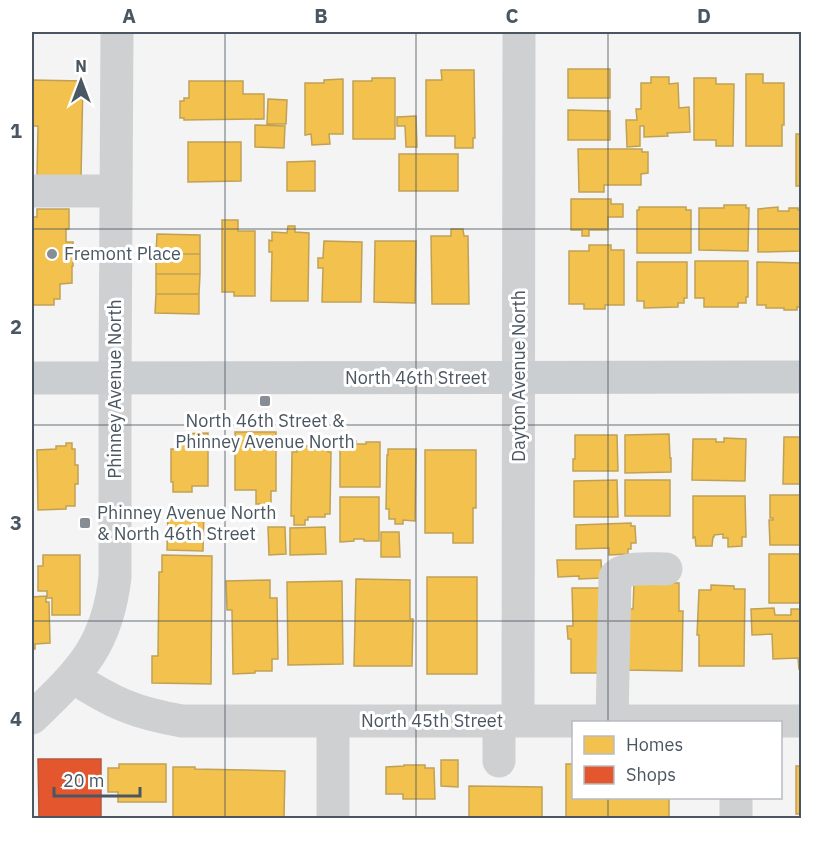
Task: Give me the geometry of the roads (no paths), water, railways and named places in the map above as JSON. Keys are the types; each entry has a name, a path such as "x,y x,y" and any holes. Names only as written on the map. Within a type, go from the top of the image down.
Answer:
{"main road":[{"name":"North 46th Street","path":"32,378 801,377"}],"street":[{"name":"Phinney Avenue North","path":"32,718 87,660 99,641 113,599 115,576 117,32"},
{"name":"Dayton Avenue North","path":"500,761 509,721 519,378 519,32"},
{"path":"32,191 116,191"},
{"path":"612,721 615,578 618,573 628,570 666,569"},
{"name":"North 45th Street","path":"73,677 98,694 124,707 182,721 612,721"},
{"name":"North 45th Street","path":"782,721 801,721"},
{"path":"333,722 333,819"},
{"path":"736,799 736,819"}],"place":[{"name":"Fremont Place","path":"52,254"},
{"name":"North 46th Street & Phinney Avenue North","path":"265,401"},
{"name":"Phinney Avenue North & North 46th Street","path":"85,523"}]}
